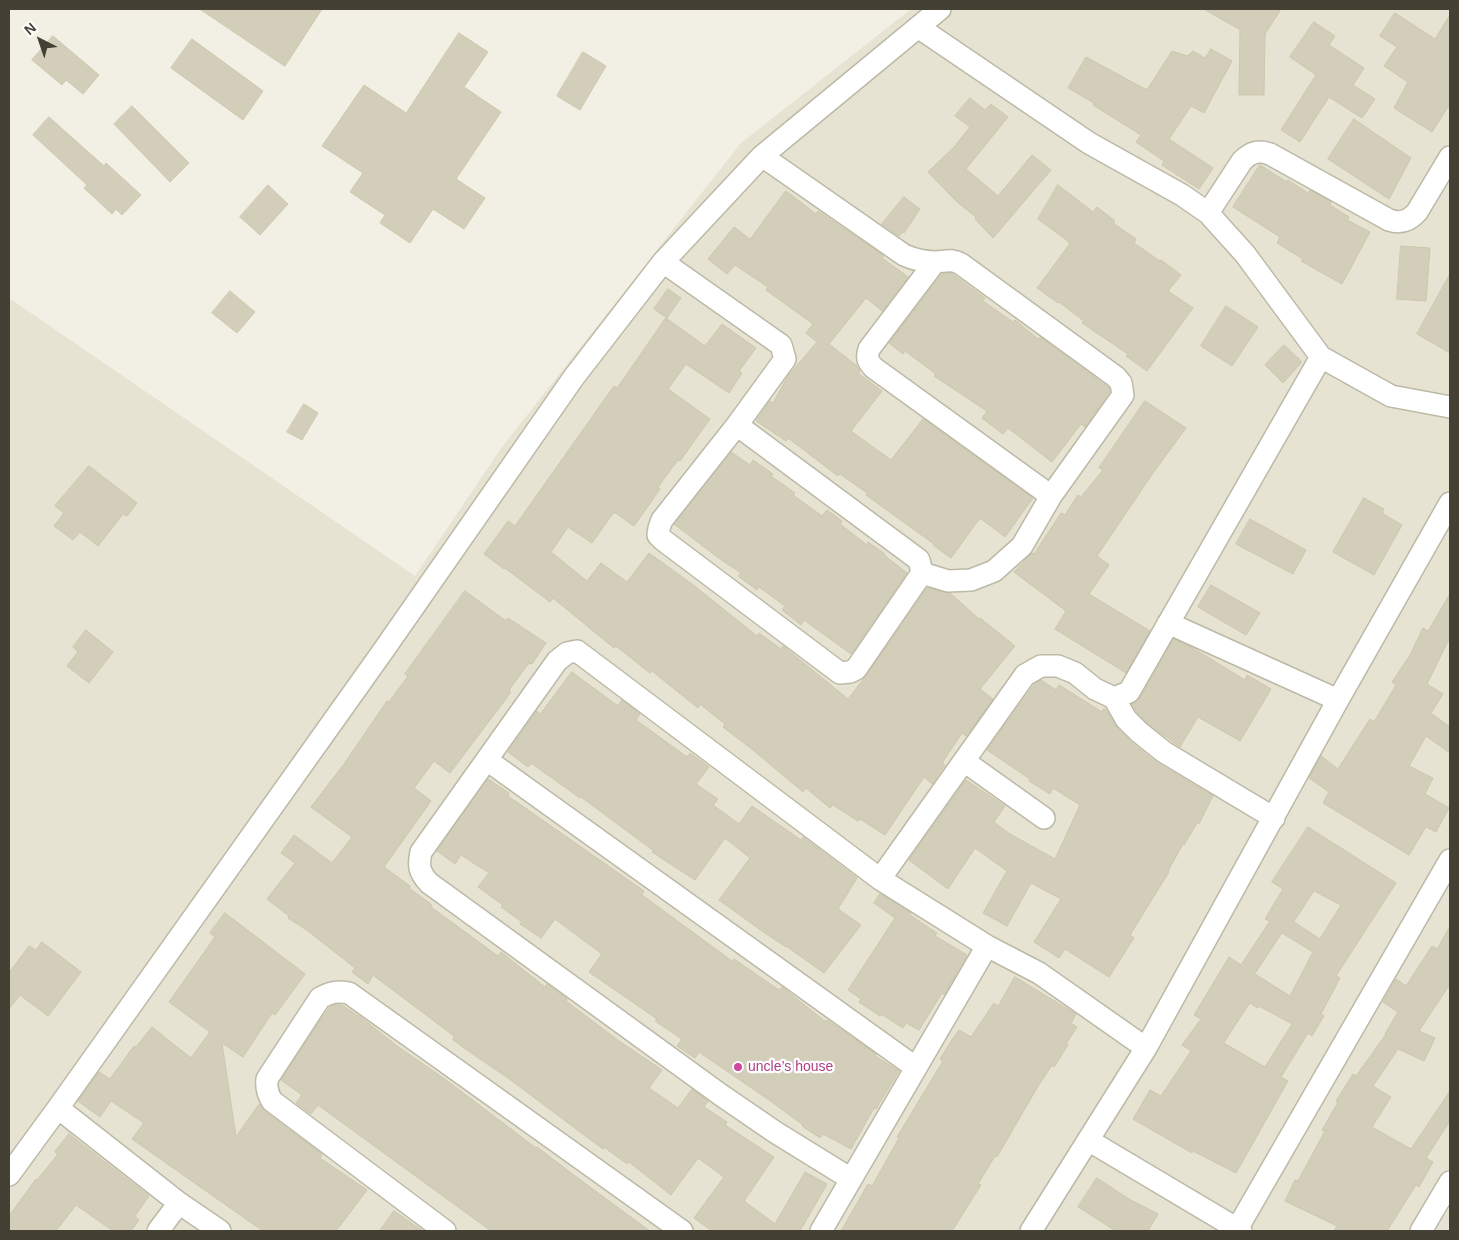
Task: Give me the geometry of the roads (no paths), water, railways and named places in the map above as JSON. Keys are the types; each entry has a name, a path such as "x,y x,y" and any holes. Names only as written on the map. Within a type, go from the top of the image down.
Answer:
{"street":[{"path":"9,1175 383,650 574,377 663,262 762,156 940,9"},
{"path":"918,27 1089,143 1182,195 1208,213 1246,254 1321,357 1391,396 1450,407"},
{"path":"1208,213 1242,161 1248,155 1263,151 1389,220 1404,222 1412,218 1417,212 1450,157"},
{"path":"762,156 904,255 935,262 953,260 961,264 1116,377 1121,383 1123,394 1051,496 1022,546 994,571 971,580 948,581 922,573"},
{"path":"663,262 781,345 785,359 737,425 662,520 658,535 840,673 850,672 856,669 922,573 919,560 737,425"},
{"path":"935,262 869,349 867,355 869,362 882,374 1051,496"},
{"path":"1114,698 1129,692 1321,357"},
{"path":"1031,1231 1146,1048 1338,700 1450,503"},
{"path":"1168,623 1338,700"},
{"path":"851,1179 775,1132 721,1095 429,883 421,874 418,864 421,852 557,661 567,652 577,651 880,879 987,946 1039,973 1146,1048"},
{"path":"880,879 1025,675 1041,666 1058,666 1075,673 1095,689 1114,698 1126,719 1164,752 1274,818"},
{"path":"487,760 916,1067"},
{"path":"964,761 1044,818"},
{"path":"1088,1140 1239,1230 1443,887 1450,860"},
{"path":"821,1231 987,946"},
{"path":"445,1231 272,1101 268,1095 267,1079 320,998 328,993 338,991 349,993 682,1231"},
{"path":"58,1108 179,1203 220,1231"},
{"path":"1421,1231 1450,1182"},
{"path":"158,1231 179,1203"}],"place":[{"name":"uncle’s house","path":"738,1067"}]}
